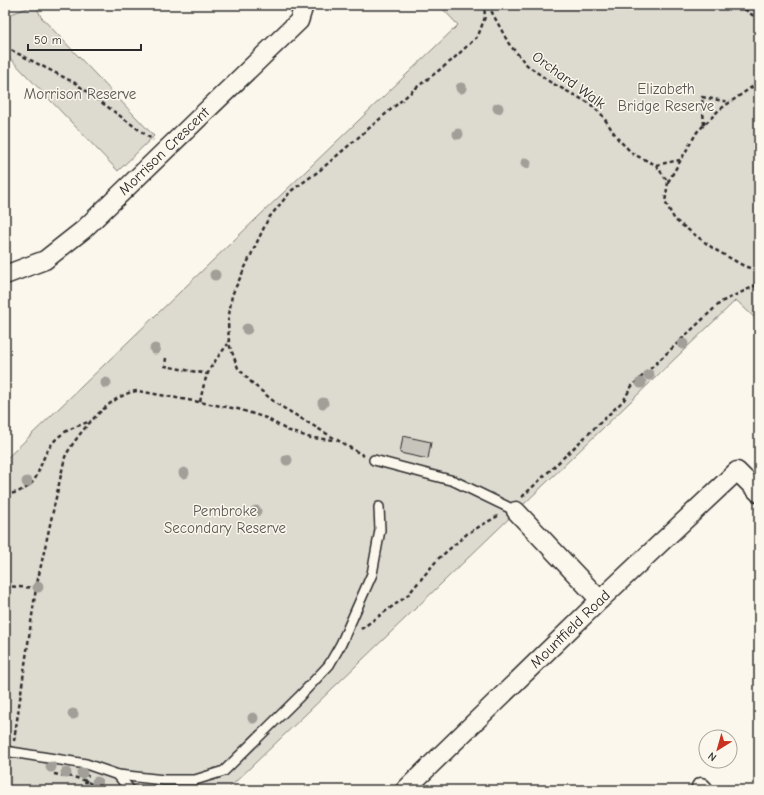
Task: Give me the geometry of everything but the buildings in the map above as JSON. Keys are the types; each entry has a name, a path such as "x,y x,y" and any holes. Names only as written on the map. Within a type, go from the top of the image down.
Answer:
{"street":[{"name":"Morrison Crescent","path":"5,275 46,260 83,230 299,22 304,5"},
{"name":"Mountfield Road","path":"405,790 600,600 737,471 759,493"},
{"path":"514,509 600,600"}],"lane":[{"path":"374,460 454,481 514,509"},
{"path":"9,752 86,764 118,775 164,780 194,780 224,771 299,697 329,664 341,644 372,574 380,530 379,507"},
{"path":"118,775 130,790"}],"path":[{"path":"374,460 337,441 277,404 253,384 238,368 229,344 228,322 232,295 268,219 291,191 319,171 416,88 451,61 478,36 485,17 484,5"},
{"name":"Orchard Walk","path":"488,5 509,44 526,65 550,82 588,103 602,115 618,139 633,154 656,166 668,182"},
{"path":"740,5 759,20"},
{"path":"5,47 75,84 165,150"},
{"path":"759,82 719,110 698,132 668,182 665,202 675,220 714,249 744,266 759,271"},
{"path":"704,125 702,97 730,102"},
{"path":"656,166 680,160"},
{"path":"341,644 407,596 438,559 468,533 514,509 624,400 631,387 721,302 759,284"},
{"path":"200,402 210,367 229,344"},
{"path":"166,358 165,366 207,374"},
{"path":"9,752 36,588 65,457 72,443 92,421 119,396 132,391 238,409 266,418 287,430 311,438 337,441"},
{"path":"5,495 15,494 29,487 39,473 52,442 69,430 92,421"},
{"path":"5,586 36,588"},
{"path":"54,774 87,780 98,790"}],"green space":[{"name":"Morrison Reserve","path":"36,5 41,17 154,136 118,171 5,53 5,16"},
{"name":"Pembroke Secondary Reserve","path":"439,5 759,5 759,322 736,300 227,790 5,790 5,460 458,25"}],"park label":[{"name":"Elizabeth Bridge Reserve","path":"666,98"}]}
